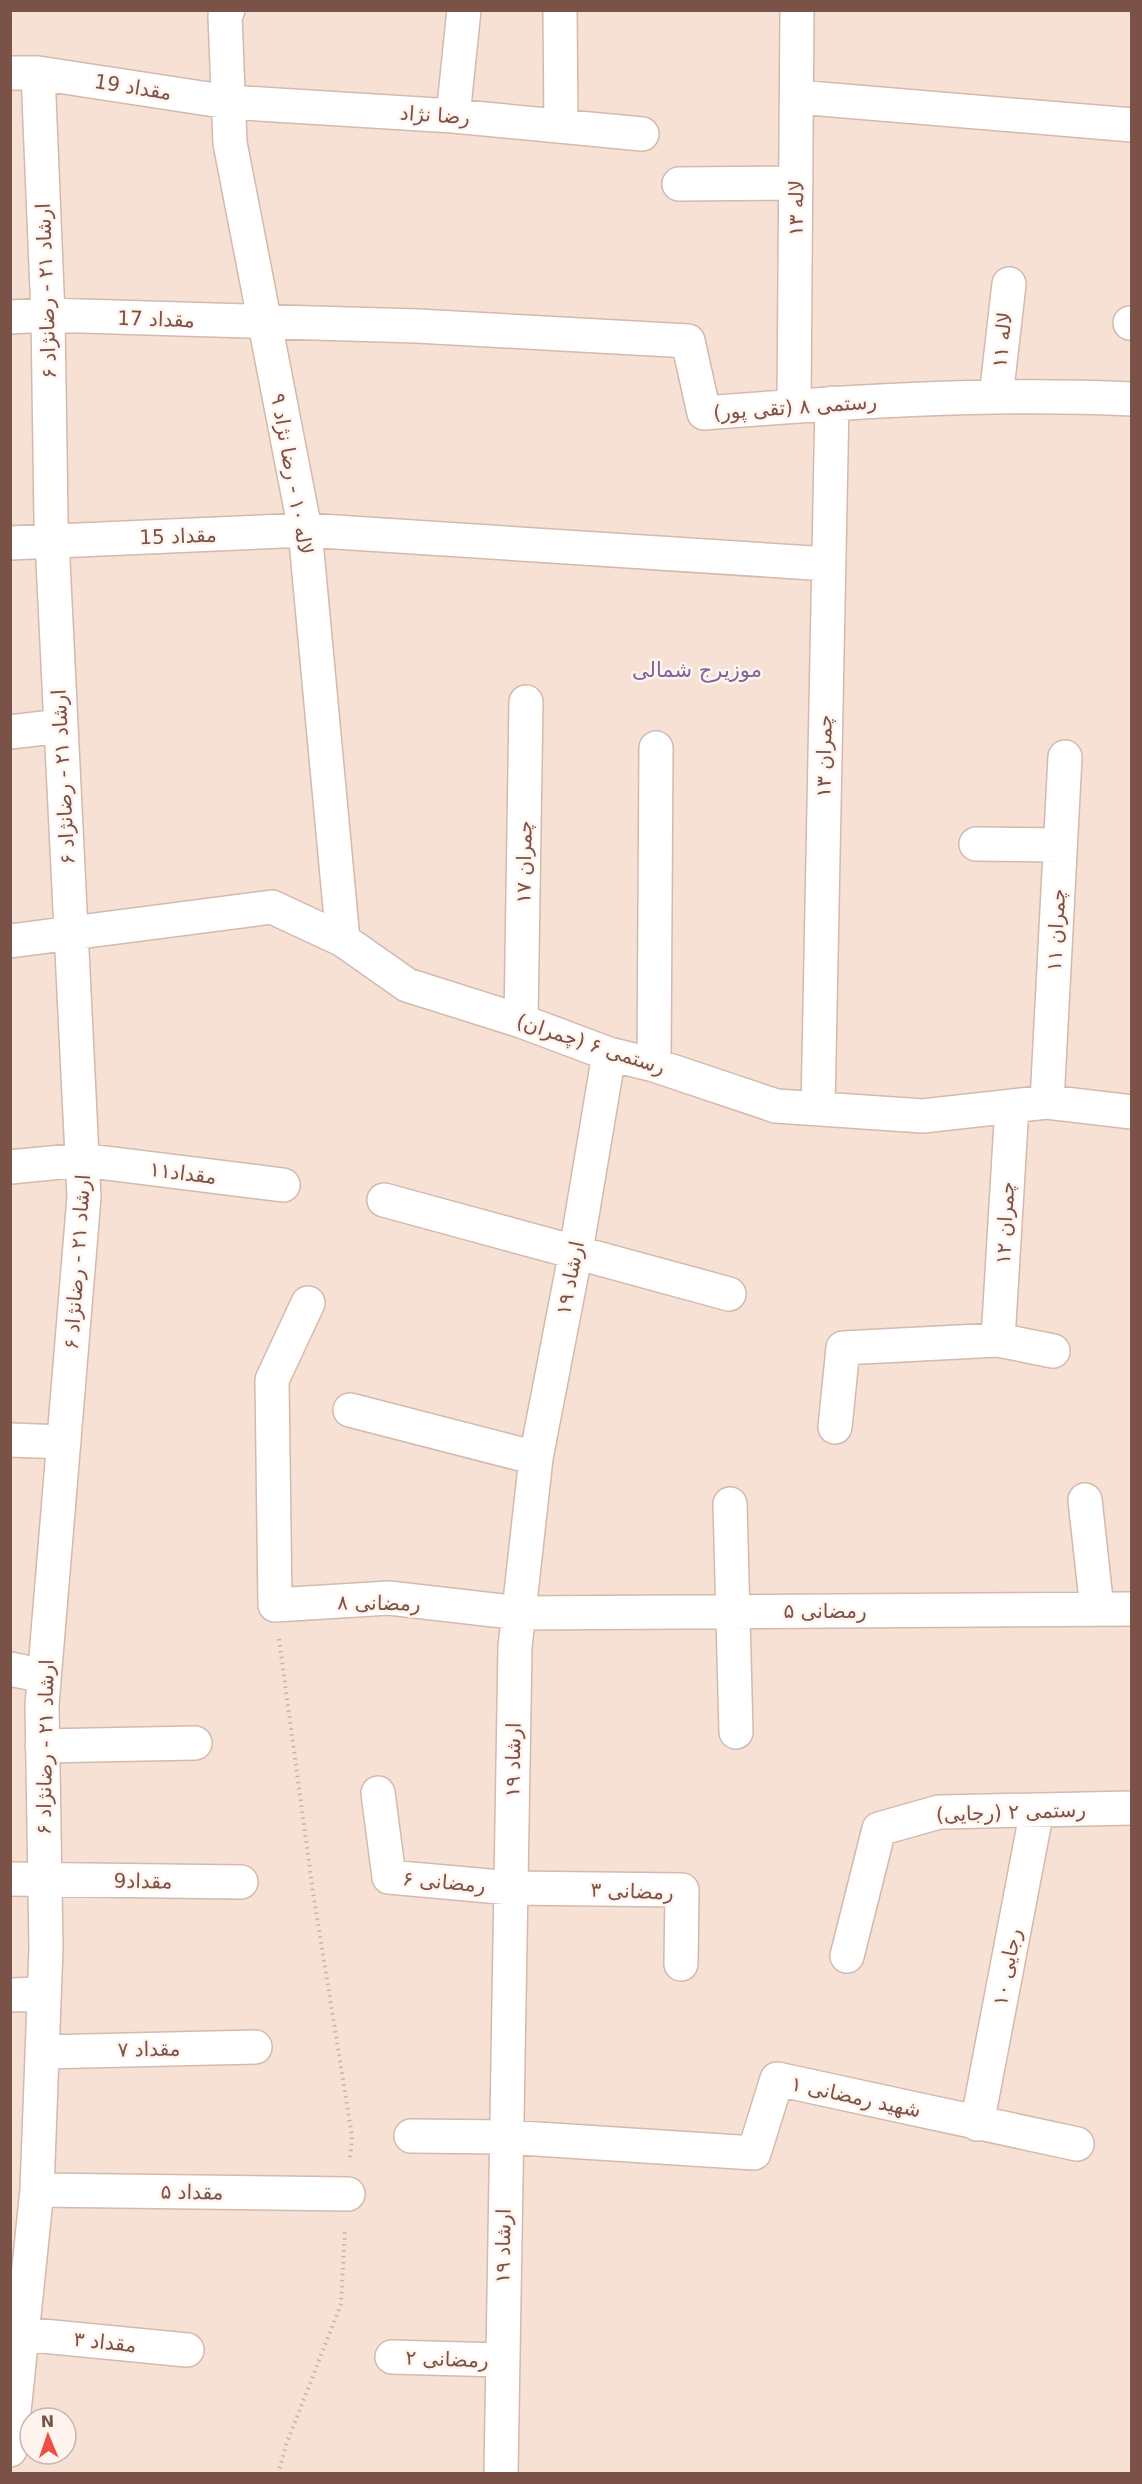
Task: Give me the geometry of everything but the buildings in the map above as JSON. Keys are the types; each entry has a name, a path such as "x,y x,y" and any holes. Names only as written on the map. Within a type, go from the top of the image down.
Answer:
{"street":[{"name":"لاله ۱۰ - رضا نژاد ۹","path":"228,10 225,16 230,143 305,530 343,940"},
{"path":"453,116 464,10"},
{"path":"560,10 561,126"},
{"name":"لاله ۱۳","path":"794,406 797,10"},
{"name":"مقداد 19","path":"24,73 228,102"},
{"name":"ارشاد ۲۱ - رضانژاد ۶","path":"10,2450 16,2331 37,2190 44,1994 45,1880 42,1746 44,1676 84,1197 52,541 48,315 24,73"},
{"path":"796,97 1131,125"},
{"name":"رضا نژاد","path":"228,102 453,116 642,134"},
{"path":"679,184 796,183"},
{"name":"لاله ۱۱","path":"996,397 1009,284"},
{"name":"مقداد 17","path":"10,317 48,315 265,323"},
{"name":"رستمی ۸ (تقی پور)","path":"265,323 417,326 688,341 704,413 832,403 1055,395 1131,399"},
{"name":"چمران ۱۳","path":"818,1109 832,403"},
{"name":"مقداد 15","path":"10,543 305,530 828,564"},
{"name":"چمران ۱۷","path":"521,1021 526,702"},
{"path":"10,732 61,726"},
{"path":"654,1065 656,748"},
{"name":"چمران ۱۱","path":"1047,1102 1065,757"},
{"path":"976,844 1060,845"},
{"name":"رستمی ۶ (چمران)","path":"10,941 272,907 343,940 407,985 521,1021 609,1054 654,1065 776,1106 923,1116 1047,1102 1131,1112"},
{"name":"ارشاد ۱۹","path":"501,2474 501,2360 515,1647 536,1458 576,1251 609,1054"},
{"name":"چمران ۱۲","path":"998,1340 1012,1106"},
{"name":"مقداد۱۱","path":"10,1167 82,1160 283,1185"},
{"path":"384,1200 729,1294"},
{"path":"275,1605 272,1380 308,1303"},
{"path":"835,1426 843,1348 998,1340 1053,1351"},
{"path":"350,1410 536,1458"},
{"path":"10,1440 64,1442"},
{"path":"1085,1500 1097,1609"},
{"path":"730,1504 736,1732"},
{"name":"رمضانی ۸","path":"275,1605 389,1598 519,1613"},
{"name":"رمضانی ۵","path":"519,1613 1131,1609"},
{"path":"10,1669 44,1676"},
{"path":"42,1746 195,1743"},
{"name":"رمضانی ۶","path":"378,1793 389,1877 511,1888"},
{"name":"رستمی ۲ (رجایی)","path":"847,1956 879,1828 939,1812 1131,1808"},
{"name":"رجایی ۱۰","path":"976,2124 1037,1810"},
{"name":"مقداد9","path":"10,1879 241,1882"},
{"name":"رمضانی ۳","path":"511,1888 682,1890 681,1965"},
{"path":"10,1995 44,1994"},
{"name":"مقداد ۷","path":"42,2052 255,2047"},
{"name":"شهید رمضانی ۱","path":"506,2137 754,2153 777,2079 976,2124 1077,2144"},
{"path":"411,2136 506,2137"},
{"name":"مقداد ۵","path":"37,2190 348,2194"},
{"name":"مقداد ۳","path":"16,2331 187,2350"},
{"name":"رمضانی ۲","path":"392,2357 501,2360"}],"path":[{"path":"275,1605 313,1892 352,2136 341,2304 286,2445 278,2474"}],"shaded area":[{"path":"11,11 1131,11 1131,2473 11,2474"}],"district":[{"name":"موزیرج شمالی","path":"697,670"}]}
